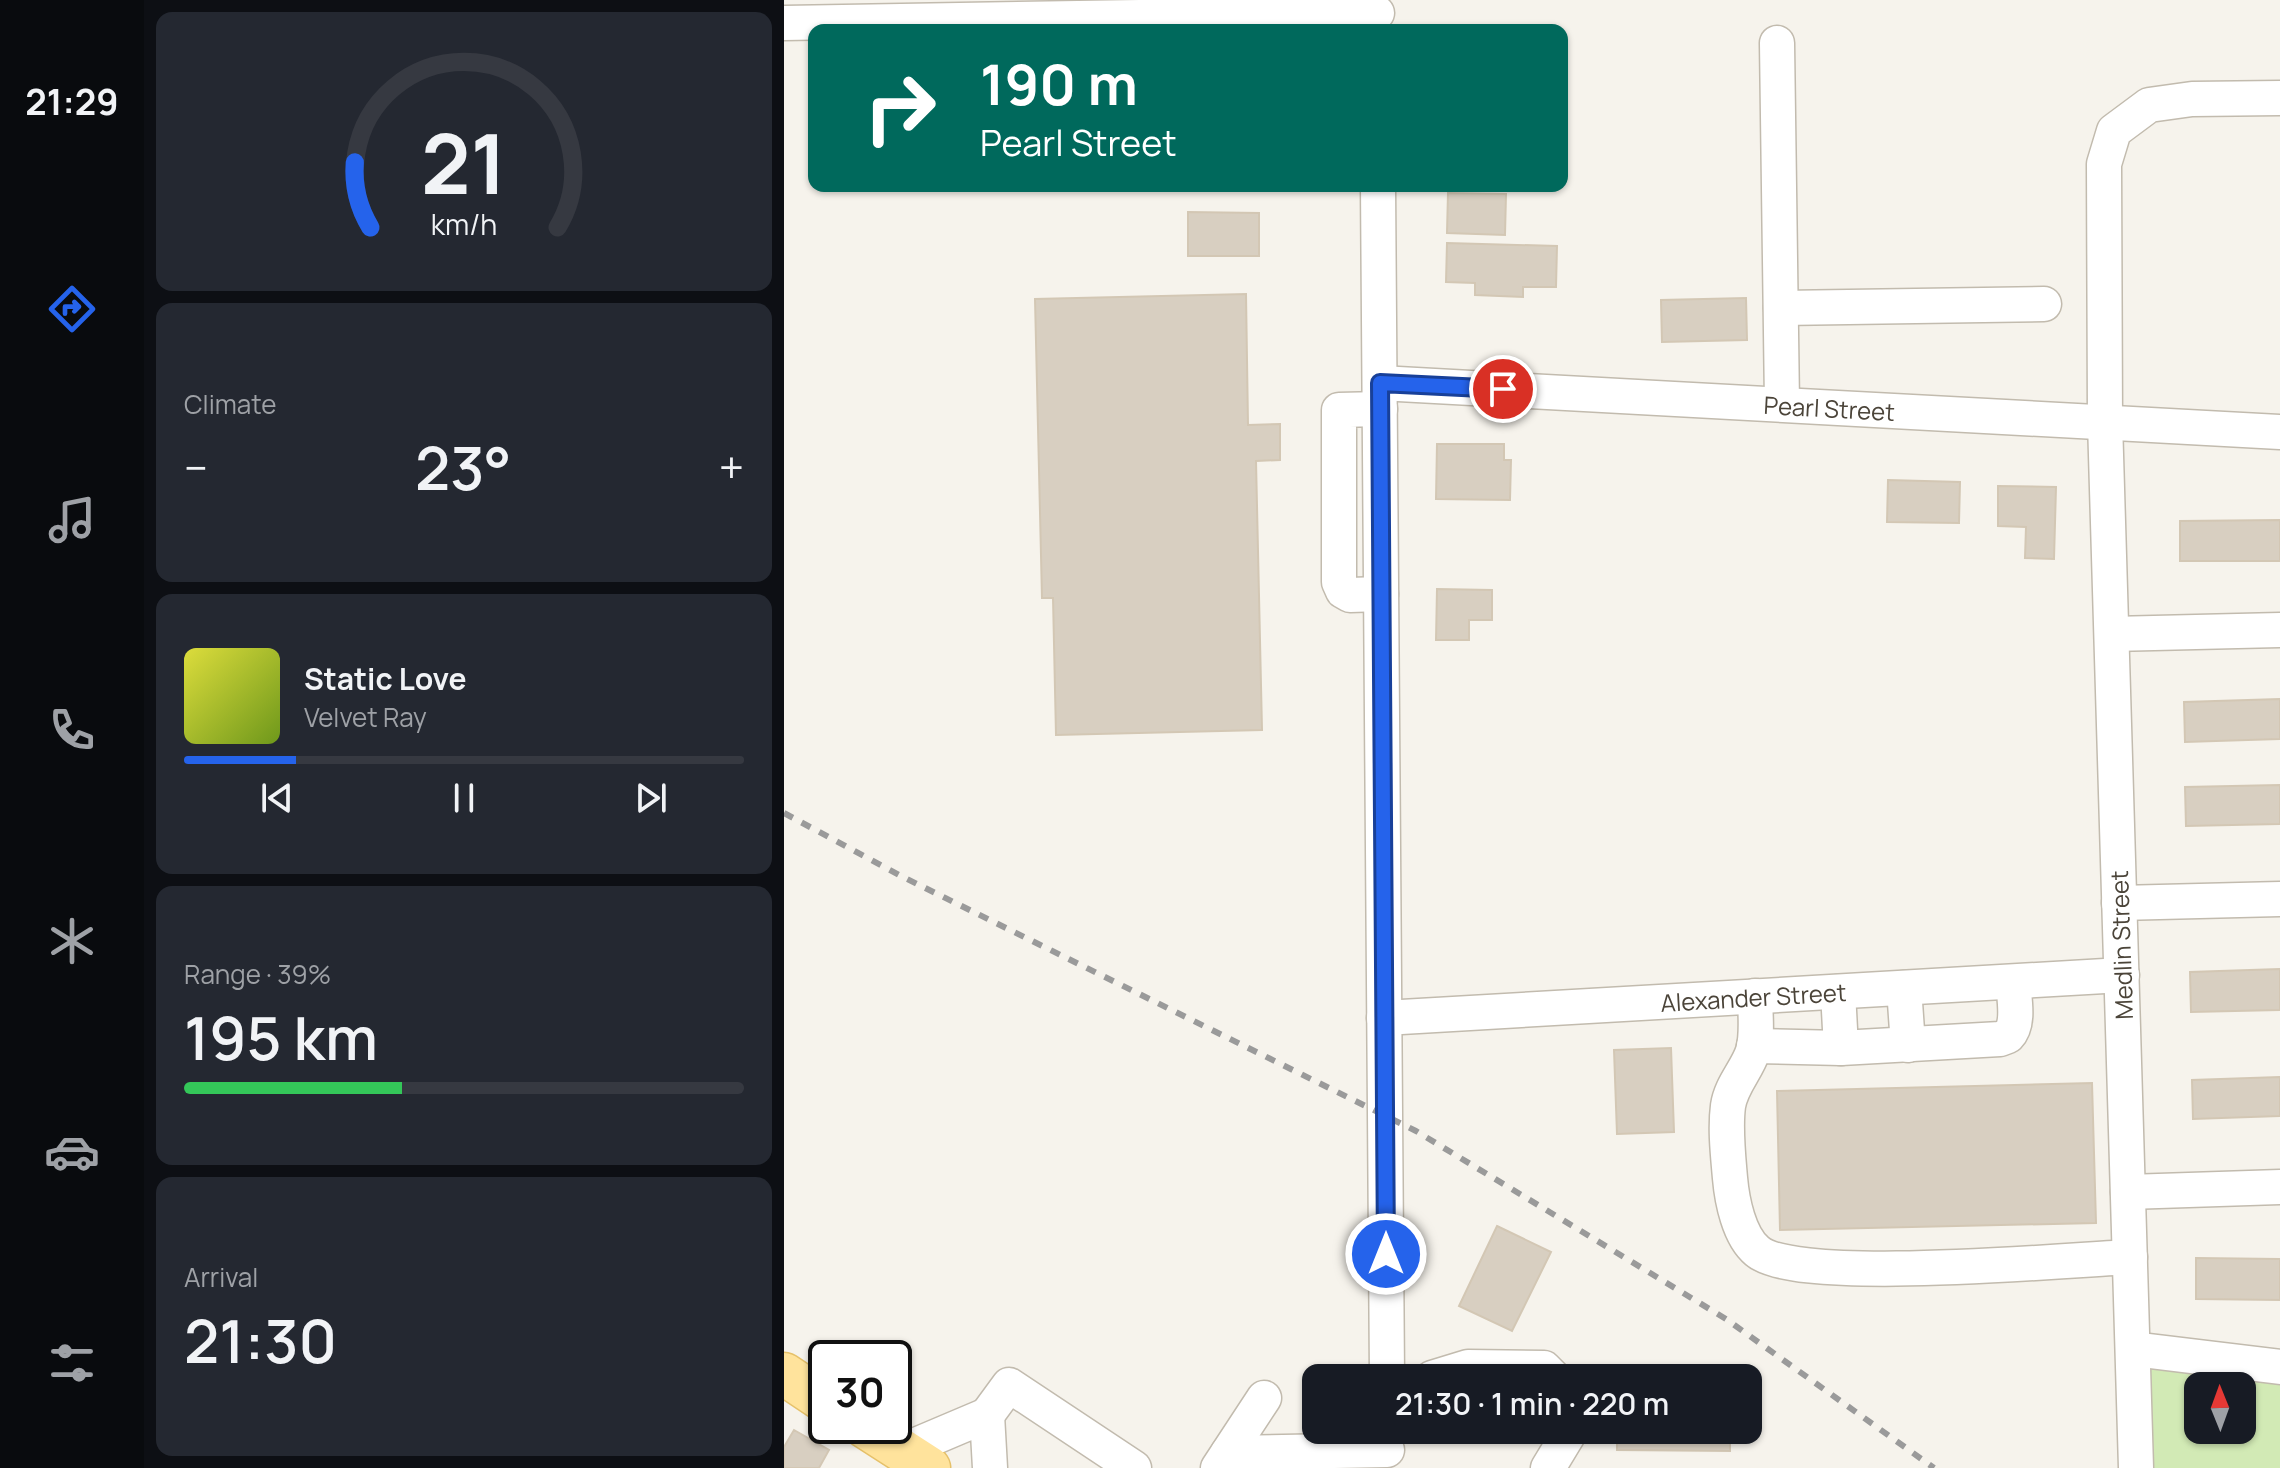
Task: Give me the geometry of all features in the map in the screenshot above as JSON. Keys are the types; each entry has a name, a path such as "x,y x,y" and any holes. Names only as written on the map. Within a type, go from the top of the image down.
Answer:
{"main road":[{"path":"784,1374 808,1390"},
{"path":"892,1444 916,1459"}],"street":[{"path":"784,23 1377,14"},
{"path":"1777,43 1782,404"},
{"name":"Medlin Street","path":"2136,1468 2105,421 2104,164 2114,131 2149,105 2192,99 2280,98"},
{"path":"1378,192 1387,1364"},
{"path":"1781,308 2044,304"},
{"name":"Pearl Street","path":"1337,459 1339,410 1380,396 1782,404 2280,432"},
{"path":"1380,461 1337,459 1339,582 1343,591 1350,595 1381,594"},
{"path":"1338,525 1381,526"},
{"path":"2112,634 2280,630"},
{"path":"2119,903 2280,899"},
{"name":"Alexander Street","path":"1384,1018 2122,975"},
{"path":"1754,1046 1841,1048 2008,1036 2013,1032 2014,1024 2013,982"},
{"path":"1904,988 1908,1045"},
{"path":"1838,992 1841,1048"},
{"path":"1755,996 1754,1046 1728,1106 1731,1183 1736,1212 1748,1240 1758,1252 1795,1265 1874,1269 2130,1257"},
{"path":"2128,1192 2280,1187"},
{"path":"2133,1349 2280,1367"},
{"path":"916,1459 987,1415 1009,1385 1134,1468"},
{"path":"1223,1460 1264,1398"},
{"path":"987,1415 990,1468"},
{"path":"1548,1468 1563,1444"},
{"path":"1223,1460 1387,1449"}],"green space":[{"path":"2133,1349 2280,1367 2280,1468 2136,1468"}],"building":[{"path":"1448,193 1506,194 1505,235 1447,233"},
{"path":"1188,212 1259,213 1259,256 1188,256"},
{"path":"1447,243 1557,246 1556,287 1523,287 1523,297 1475,295 1475,283 1446,282"},
{"path":"1246,294 1248,425 1280,424 1280,460 1256,461 1262,730 1056,735 1053,598 1042,598 1035,299"},
{"path":"1746,298 1747,340 1662,342 1661,300"},
{"path":"1437,444 1504,444 1504,460 1511,460 1510,500 1436,499"},
{"path":"1888,480 1960,482 1959,523 1887,522"},
{"path":"1998,486 2056,487 2054,559 2025,558 2026,527 1998,526"},
{"path":"2280,520 2280,561 2180,561 2180,521"},
{"path":"1437,589 1492,590 1492,620 1469,620 1469,640 1436,640"},
{"path":"2280,699 2280,739 2185,742 2184,702"},
{"path":"2280,785 2280,824 2186,826 2185,787"},
{"path":"2280,969 2280,1010 2191,1012 2190,972"},
{"path":"1671,1048 1674,1132 1617,1134 1614,1050"},
{"path":"2280,1077 2280,1116 2193,1119 2192,1080"},
{"path":"2092,1083 2096,1223 1780,1230 1777,1091"},
{"path":"1497,1226 1551,1252 1512,1331 1459,1306"},
{"path":"2196,1258 2280,1259 2280,1300 2196,1299"},
{"path":"794,1430 808,1438 808,1444 818,1444 829,1450 819,1468 784,1468 784,1447"},
{"path":"1617,1444 1730,1444 1730,1451 1617,1450"}],"railway":[{"path":"784,813 899,875 1416,1131 1726,1319 1934,1468"}],"route":[{"path":"1386,1254 1380,383 1503,389"}]}
